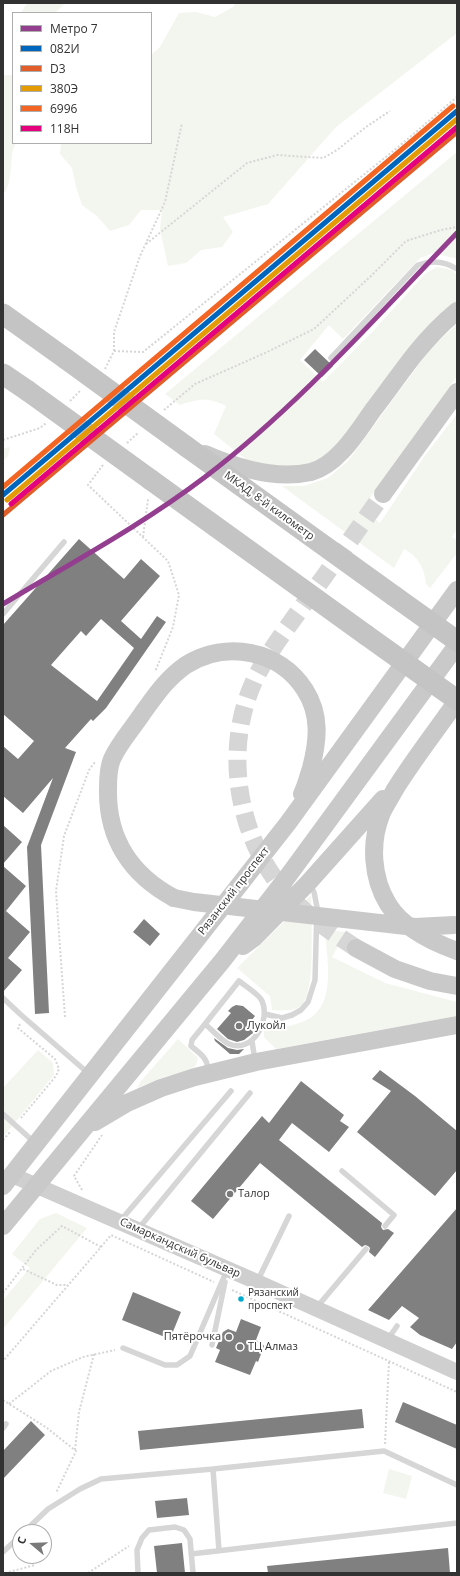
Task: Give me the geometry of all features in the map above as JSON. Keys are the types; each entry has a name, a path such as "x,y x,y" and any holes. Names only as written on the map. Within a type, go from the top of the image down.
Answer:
{"highway":[{"name":"МКАД, 8-й километр","path":"3,314 457,641"},
{"path":"3,374 457,701"}],"main road":[{"path":"187,447 219,460 270,474 296,474 312,472 328,463 345,448 424,343 434,331 457,310"},
{"path":"383,494 457,392"},
{"name":"Рязанский проспект","path":"7,1180 288,823 457,590"},
{"path":"3,1226 223,960 297,863 457,645"},
{"path":"288,823 305,787 318,738 317,723 309,696 292,673 281,664 268,657 255,653 226,651 198,659 186,665 163,685 120,745 111,761 108,779 108,813 121,848 131,864 143,878 174,898 194,902 415,927 456,925"},
{"path":"457,701 405,774 381,814 374,848 376,873 388,904 412,929 442,946 457,951"},
{"path":"223,960 254,938 308,884 405,774"},
{"path":"356,948 395,969 430,980 457,986"},
{"path":"83,1130 127,1103 160,1088 205,1074 256,1062 457,1025"}],"street":[{"name":"Самаркандский бульвар","path":"7,1180 36,1186 258,1282 457,1372"}],"lane":[{"path":"331,358 418,265 436,262 446,263 457,269"},
{"path":"3,614 64,542"},
{"path":"265,1014 282,1018 301,1010 308,1002 315,980 317,907 314,892 308,884"},
{"path":"205,1024 228,1044 240,1045 252,1041 261,1028 265,1014 262,1000 239,981 192,1040 191,1046 206,1060 208,1067 205,1074"},
{"path":"3,998 90,1075"},
{"path":"252,1041 256,1062"},
{"path":"119,1222 231,1091"},
{"path":"138,1230 250,1093"},
{"path":"3,1114 36,1144"},
{"path":"342,1171 394,1215 385,1226"},
{"path":"258,1282 289,1216"},
{"path":"316,1309 366,1250"},
{"path":"212,1345 223,1286 228,1270"},
{"path":"122,1348 165,1365 178,1365 190,1356 223,1286"},
{"path":"386,1341 397,1326"},
{"path":"32,1524 48,1509 80,1489 101,1479 384,1451 457,1485"},
{"path":"213,1469 219,1551"},
{"path":"191,1554 457,1523"},
{"path":"138,1573 137,1550 142,1538 149,1530 175,1527 184,1530 190,1539 193,1573"},
{"path":"3,1552 12,1544"}],"path":[{"path":"114,351 143,352 457,98"},
{"path":"146,245 247,163 276,155 323,158 337,150 390,111"},
{"path":"102,372 107,367 114,351 114,332 146,245 165,202 182,123"},
{"path":"161,413 195,384 265,353 314,329 406,241 440,230 457,227"},
{"path":"68,403 85,387"},
{"path":"3,440 40,428 51,418"},
{"path":"127,443 138,433"},
{"path":"104,463 88,485 168,561 179,595 173,627 152,678"},
{"path":"143,537 151,480"},
{"path":"65,1017 56,891 64,836 89,770 97,758"},
{"path":"3,1140 56,1076 59,1069 55,1059 18,1028 25,1019"},
{"path":"82,1190 74,1176 106,1132"},
{"path":"3,1293 36,1250 62,1226 101,1247"},
{"path":"3,1361 111,1235 457,1392"},
{"path":"22,1269 57,1285 68,1285"},
{"path":"9,1404 51,1371 83,1357 122,1348"},
{"path":"48,1509 76,1452 79,1412 94,1354"},
{"path":"384,1451 389,1361"},
{"path":"3,1400 47,1428 75,1450"},
{"path":"88,1573 142,1538"},
{"path":"5,1573 35,1566"}],"shaded area":[{"path":"27,3 65,3 56,12 22,12"},
{"path":"236,3 457,3 457,33 336,127 268,204 223,217 233,232 222,247 201,250 186,263 168,266 160,229 162,210 141,210 129,225 110,231 97,216 82,205 72,168 60,154 61,144 152,144 152,54 160,47 179,13 196,12 215,17 233,7"},
{"path":"3,75 12,75 12,144 16,144 12,152 8,186 3,195"},
{"path":"457,152 457,259 434,253 420,258 343,339 329,325 300,360 323,382 374,330 425,274 437,267 452,270 457,275 457,305 326,459 295,469 248,461 214,434 226,406 208,400 193,401 180,405 165,394"},
{"path":"457,324 457,376 362,509 380,523 424,457 457,414 457,529 452,537 457,540 457,553 430,588 426,584 424,573 420,564 409,552 404,549 394,568 282,486 304,486 328,478 348,461 430,349"},
{"path":"10,447 8,456 3,461 3,449"},
{"path":"311,895 312,953 309,985 306,997 302,1005 296,1009 272,1010 270,996 237,968"},
{"path":"325,930 346,932 332,957 385,983 457,1002 457,1016 276,1049 264,1037 264,1031 268,1024 292,1026 302,1022 313,1016 321,1007 326,996 328,969"},
{"path":"178,1039 198,1058 196,1065 190,1070 164,1077 137,1088 141,1081"},
{"path":"38,1050 53,1063 54,1075 3,1137 3,1088"},
{"path":"56,1213 87,1228 3,1329 3,1300 30,1268 12,1254 40,1219"},
{"path":"389,1469 412,1476 406,1499 383,1493"}],"building":[{"path":"315,349 333,366 322,377 304,360"},
{"path":"79,539 124,579 141,559 160,576 121,621 141,639 157,616 166,622 106,708 93,721 91,719 65,748 76,752 41,845 49,1013 35,1014 27,847 53,778 23,813 3,796 3,746 18,759 34,741 3,714 3,625","holes":["101,619 134,648 97,701 51,665 81,631 86,636"]},
{"path":"3,825 22,842 3,864"},
{"path":"3,866 26,886 6,911 30,932 8,958 22,970 3,992"},
{"path":"144,919 160,934 150,946 133,932"},
{"path":"236,1005 243,1006 255,1016 248,1025 252,1028 253,1033 244,1040 237,1042 228,1039 217,1029 231,1013 228,1011"},
{"path":"214,1038 228,1048 237,1050 244,1049 239,1054 230,1054 215,1041"},
{"path":"380,1070 415,1096 457,1131 457,1170 435,1196 357,1132 391,1091 372,1079"},
{"path":"301,1081 344,1115 340,1121 349,1127 329,1152 292,1123 279,1140 382,1223 381,1227 383,1230 388,1229 394,1233 375,1257 369,1252 370,1248 368,1246 365,1245 362,1247 260,1163 213,1219 191,1201 262,1116 269,1123"},
{"path":"457,1208 457,1342 452,1349 420,1335 410,1327 419,1318 402,1306 389,1320 368,1310"},
{"path":"133,1292 181,1312 170,1339 122,1320"},
{"name":"ТЦ Алмаз","path":"241,1319 261,1327 256,1340 264,1346 258,1362 256,1361 250,1375 215,1362 220,1350 216,1348 223,1332 228,1329 236,1332"},
{"path":"403,1402 457,1425 457,1449 395,1422"},
{"path":"362,1409 364,1428 140,1450 138,1431"},
{"path":"31,1421 45,1435 3,1479 3,1451"},
{"path":"187,1498 189,1515 157,1518 155,1501"},
{"path":"182,1543 185,1573 157,1573 154,1546"},
{"path":"448,1548 450,1573 268,1573 267,1566"}],"tunnel":[{"path":"356,948 302,909 275,879 259,853 248,825 240,795 237,764 239,733 246,703 262,665 281,636 383,494"}],"metro line":[{"name":"7","path":"3,604 106,543 181,495 239,450 336,360 457,233"}],"transit line":[{"name":"6996","path":"3,487 453,106"},
{"name":"082И","path":"3,495 457,111"},
{"name":"380Э","path":"7,500 457,119"},
{"name":"118Н","path":"11,504 457,127"},
{"name":"D3","path":"3,515 457,132"}],"place":[{"name":"Лукойл","path":"239,1026"},
{"name":"Талор","path":"230,1194"},
{"name":"Рязанский проспект","path":"241,1299"},
{"name":"Пятёрочка","path":"229,1337"},
{"name":"ТЦ Алмаз","path":"240,1347"}]}
